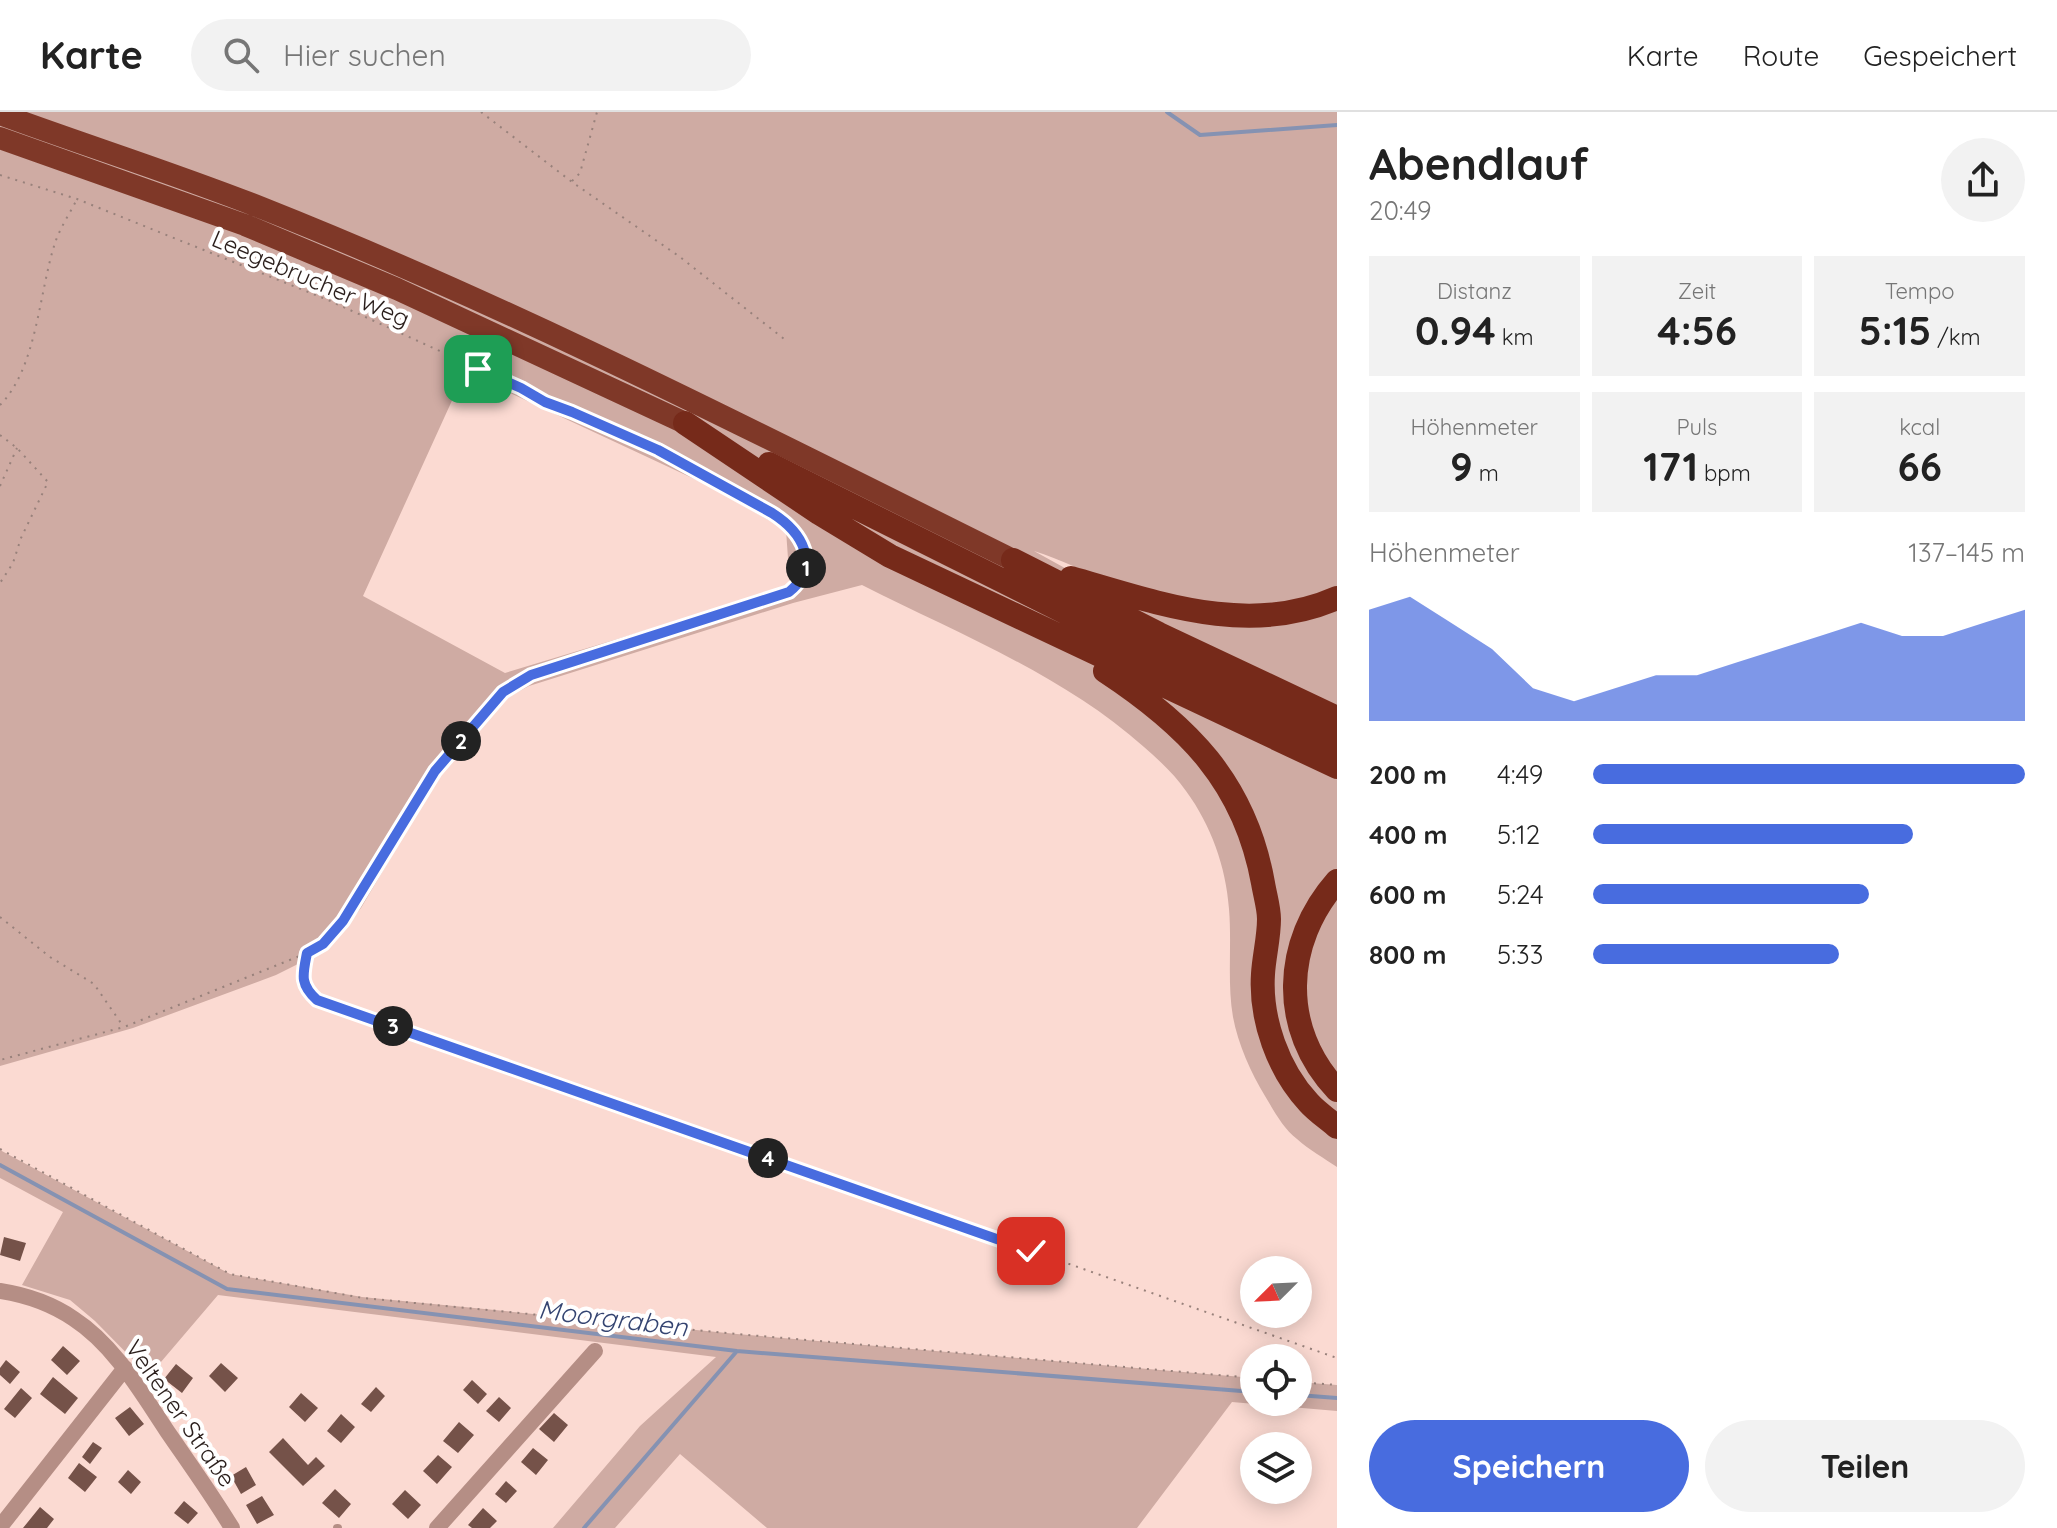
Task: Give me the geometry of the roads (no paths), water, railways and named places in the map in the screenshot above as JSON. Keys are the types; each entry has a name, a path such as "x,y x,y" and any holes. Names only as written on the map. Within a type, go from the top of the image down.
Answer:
{"highway":[{"path":"0,114 261,207 491,306 1337,718"},
{"path":"0,138 245,225 410,295 685,423 1177,668 1337,742"},
{"path":"685,423 867,543 1337,767"},
{"path":"1013,560 1154,602 1210,614 1270,616 1307,609 1337,598"},
{"path":"1036,625 1133,689 1169,717 1209,758 1225,783 1247,825 1261,873 1269,919 1263,977 1267,1018 1275,1048 1289,1076 1309,1103 1337,1127"},
{"path":"1337,881 1307,926 1298,955 1295,986 1298,1016 1307,1046 1337,1090"}],"street":[{"name":"Veltener Straße","path":"0,1291 36,1299 75,1319 97,1339 125,1368 227,1521"},
{"path":"437,1528 595,1351"},
{"path":"0,1527 125,1368"},
{"path":"211,1528 227,1521"}],"waterway":[{"path":"1167,112 1200,135 1337,125"},
{"name":"Moorgraben","path":"0,1165 227,1289 737,1351 1240,1391"},
{"path":"584,1528 737,1351"},
{"name":"Moorgraben","path":"1312,1396 1337,1398"}]}
